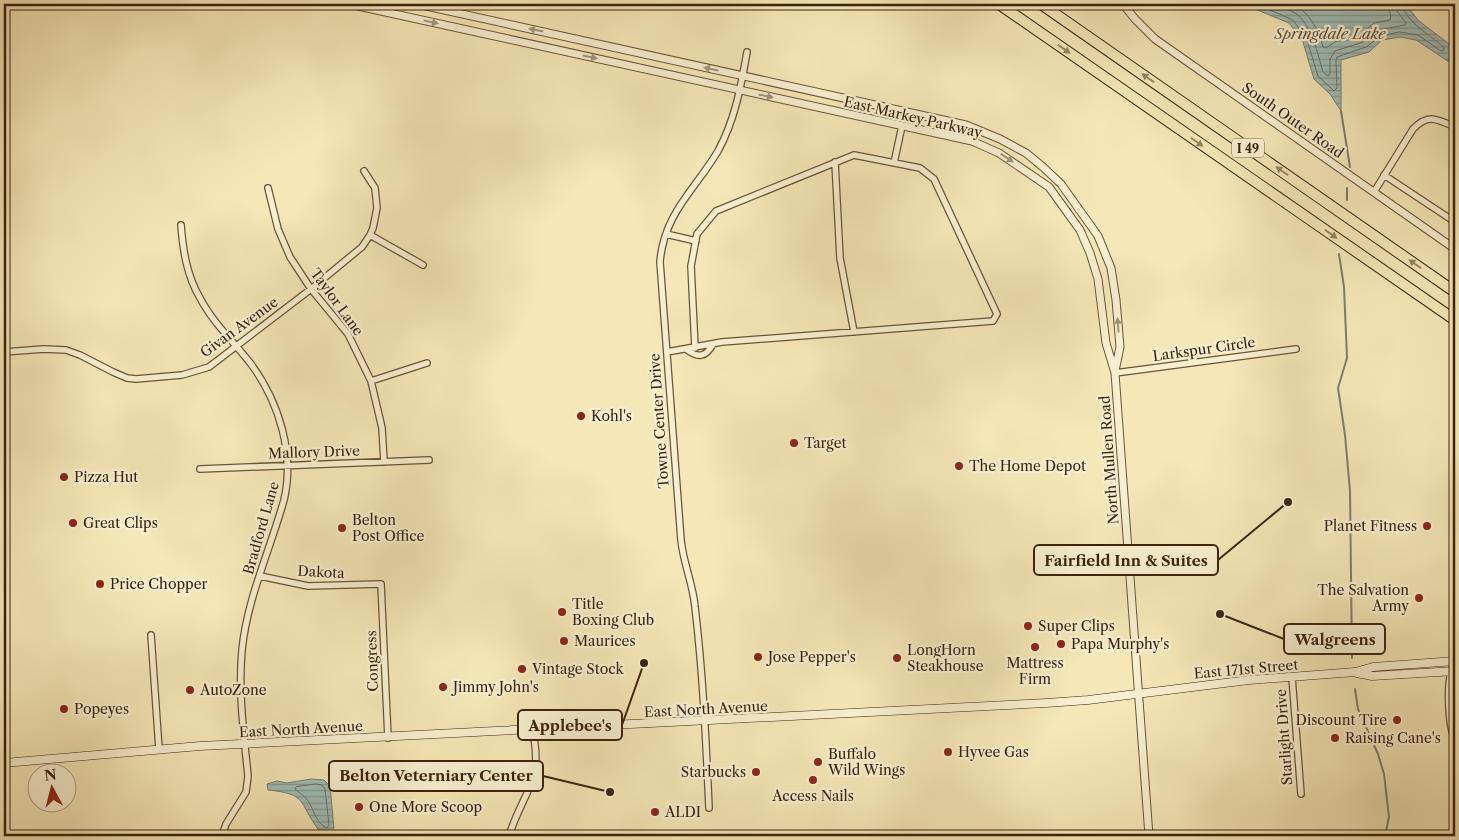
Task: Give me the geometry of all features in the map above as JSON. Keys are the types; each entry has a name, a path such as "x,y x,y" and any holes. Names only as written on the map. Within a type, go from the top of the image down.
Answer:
{"highway":[{"name":"I 49","path":"999,4 1455,322"},
{"name":"I 49","path":"1041,4 1455,292"}],"main road":[{"name":"East 171st Street","path":"1140,694 1249,680 1355,672 1373,667 1454,666"},
{"name":"East 171st Street","path":"1355,672 1372,676 1400,671 1454,666"},
{"name":"East North Avenue","path":"4,763 159,749 1037,704 1140,694"}],"street":[{"name":"East Markey Parkway","path":"350,4 902,126 972,142 999,152 1049,187 1080,230 1098,279 1106,343 1115,374"},
{"name":"East Markey Parkway","path":"417,4 966,125 1000,139 1026,153 1061,184 1098,236 1111,268 1116,300 1120,347 1115,374"},
{"name":"South Outer Road","path":"1123,4 1155,39 1455,249"},
{"name":"Towne Center Drive","path":"709,808 706,721 695,604 681,540 660,262 661,247 669,224 718,150 735,110 747,52"},
{"path":"1374,192 1413,129 1421,121 1429,118 1455,127"},
{"path":"894,163 902,126"},
{"path":"666,352 696,348 714,344 993,321 997,314 934,179 920,168 854,155 716,211 697,234 691,266 696,348"},
{"path":"836,162 840,258 854,332"},
{"name":"Givan Avenue","path":"4,352 44,349 66,350 127,378 136,379 182,375 209,367 311,289 352,255 370,236 376,218 375,188 364,171"},
{"path":"1384,175 1455,222"},
{"name":"Taylor Lane","path":"268,188 283,244 311,289 348,334 371,382 382,428 384,462"},
{"name":"Bradford Lane","path":"181,225 185,257 193,284 206,309 260,378 273,403 281,427 288,465 288,484 246,624 242,651 241,678 248,776 246,792 226,824 222,836"},
{"path":"666,234 696,241"},
{"path":"370,236 423,265"},
{"path":"686,349 692,355 699,356 706,354 714,344"},
{"name":"Larkspur Circle","path":"1115,374 1296,349"},
{"path":"371,382 427,363"},
{"name":"North Mullen Road","path":"1115,374 1150,836"},
{"name":"Mallory Drive","path":"200,468 429,460"},
{"name":"Dakota","path":"260,576 308,586 381,584"},
{"name":"Congress","path":"381,584 388,738"},
{"path":"151,635 159,749"},
{"path":"1454,666 1455,681"},
{"path":"1454,666 1448,684 1452,735 1455,740"},
{"name":"Starlight Drive","path":"1292,677 1301,794"},
{"path":"509,836 534,776 536,753 532,730"}],"water":[{"name":"Springdale Lake","path":"1247,4 1405,4 1419,21 1448,43 1455,52 1455,66 1416,40 1400,37 1382,40 1369,52 1341,60 1341,111 1330,94 1314,79 1303,42 1289,23"},
{"path":"311,779 324,780 330,786 334,829 332,834 318,829 301,801 296,797 268,790 267,784 277,781 287,783"}],"waterway":[{"path":"1341,111 1350,167"},
{"path":"1347,188 1347,200"},
{"path":"1339,254 1344,287 1347,358 1338,388 1345,435 1350,491 1352,658"},
{"path":"1355,689 1358,709 1378,754 1384,774 1389,817 1385,836"}],"place":[{"name":"Kohl's","path":"581,416"},
{"name":"Target","path":"794,443"},
{"name":"The Home Depot","path":"959,466"},
{"name":"Pizza Hut","path":"64,477"},
{"name":"Fairfield Inn & Suites","path":"1288,502"},
{"name":"Great Clips","path":"73,523"},
{"name":"Planet Fitness","path":"1427,526"},
{"name":"Belton Post Office","path":"342,528"},
{"name":"Price Chopper","path":"100,584"},
{"name":"The Salvation Army","path":"1419,598"},
{"name":"Title Boxing Club","path":"562,612"},
{"name":"Walgreens","path":"1220,614"},
{"name":"Super Clips","path":"1028,626"},
{"name":"Maurices","path":"564,641"},
{"name":"Papa Murphy's","path":"1061,644"},
{"name":"Mattress Firm","path":"1035,647"},
{"name":"Jose Pepper's","path":"758,657"},
{"name":"LongHorn Steakhouse","path":"897,658"},
{"name":"Applebee's","path":"644,663"},
{"name":"Vintage Stock","path":"522,669"},
{"name":"Jimmy John's","path":"443,687"},
{"name":"AutoZone","path":"190,690"},
{"name":"Popeyes","path":"64,709"},
{"name":"Discount Tire","path":"1397,720"},
{"name":"Raising Cane's","path":"1335,738"},
{"name":"Hyvee Gas","path":"948,752"},
{"name":"Buffalo Wild Wings","path":"818,762"},
{"name":"Starbucks","path":"756,772"},
{"name":"Access Nails","path":"813,780"},
{"name":"Belton Veterniary Center","path":"610,792"},
{"name":"One More Scoop","path":"359,807"},
{"name":"ALDI","path":"655,812"}]}
